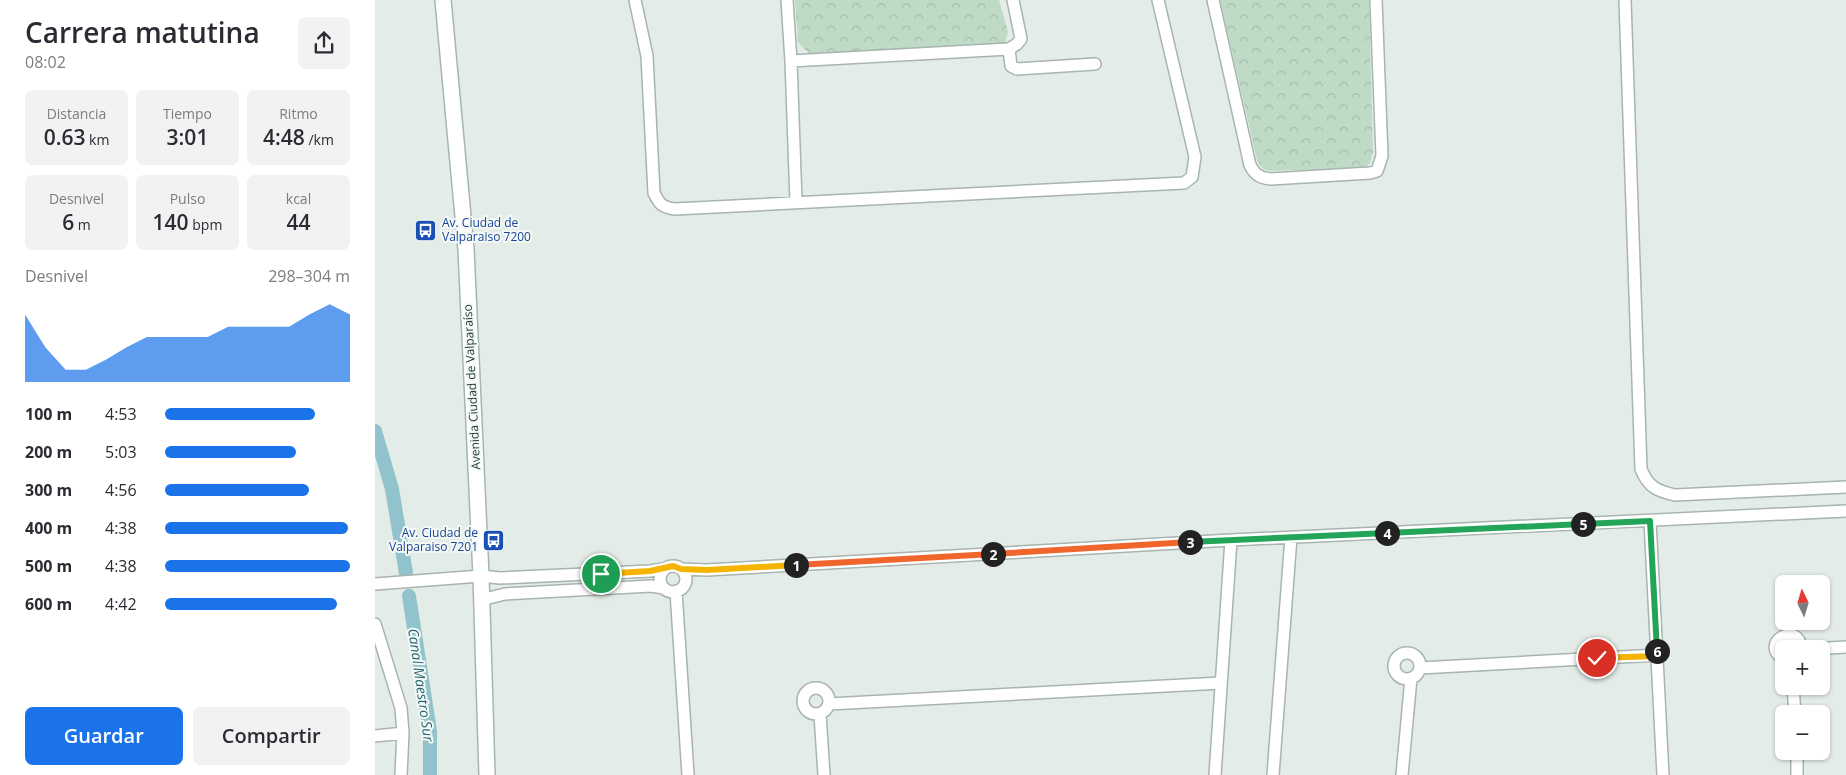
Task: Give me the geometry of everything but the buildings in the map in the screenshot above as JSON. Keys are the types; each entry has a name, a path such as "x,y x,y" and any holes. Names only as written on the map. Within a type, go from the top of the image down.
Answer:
{"main road":[{"name":"Avenida Ciudad de Valparaíso","path":"443,0 466,249 481,576 487,775"}],"street":[{"path":"635,0 647,56 654,193 659,204 666,208 675,209 1184,183 1192,177 1195,157 1158,0"},
{"path":"787,0 796,202"},
{"path":"791,61 1009,49 1021,39 1013,0"},
{"path":"1213,0 1250,165 1254,173 1262,178 1271,179 1370,174 1377,171 1382,156 1377,0"},
{"path":"1625,0 1641,468 1645,480 1663,493 1675,495 1846,487"},
{"path":"1009,49 1011,66 1017,69 1095,64"},
{"path":"375,584 481,576 501,578 650,571 673,566 681,569 707,570 1231,540 1846,511"},
{"path":"1650,521 1663,775"},
{"path":"1273,775 1291,537"},
{"path":"1215,775 1231,540"},
{"path":"664,569 660,576 660,581 664,588"},
{"path":"681,569 685,576 680,588 688,775"},
{"path":"481,600 505,594 651,586 664,588 668,591 680,588 692,576 707,570"},
{"path":"375,624 401,708 403,733 401,775"},
{"path":"1778,640 1783,635 1792,635 1798,640"},
{"path":"1830,648 1846,647"},
{"path":"1407,653 1415,656 1420,663 1417,674 1411,678 1402,678 1395,672 1394,663 1399,656 1407,653"},
{"path":"1420,668 1657,656"},
{"path":"1402,775 1411,678"},
{"path":"829,704 1221,683"},
{"path":"812,689 821,689 828,695 829,704 826,710 820,714 812,713 805,707 805,695 812,689"},
{"path":"820,714 824,775"},
{"path":"375,736 403,733"},
{"path":"1797,760 1797,775"}],"green space":[{"path":"795,0 999,0 1008,32 1005,43 809,54 798,42"},
{"path":"1220,0 1369,0 1373,152 1370,163 1365,168 1268,171 1262,168 1257,160"}],"waterway":[{"name":"Canal Maestro Sur","path":"375,431 392,489 406,573"},
{"name":"Canal Maestro Sur","path":"409,596 430,731 430,775"}],"place":[{"name":"Av. Ciudad de Valparaiso 7200","path":"426,230"},
{"name":"Av. Ciudad de Valparaiso 7201","path":"494,540"}],"route":[{"path":"601,574 650,571 673,566 681,569 707,570 1231,540 1650,521 1657,656 1597,658"}]}
